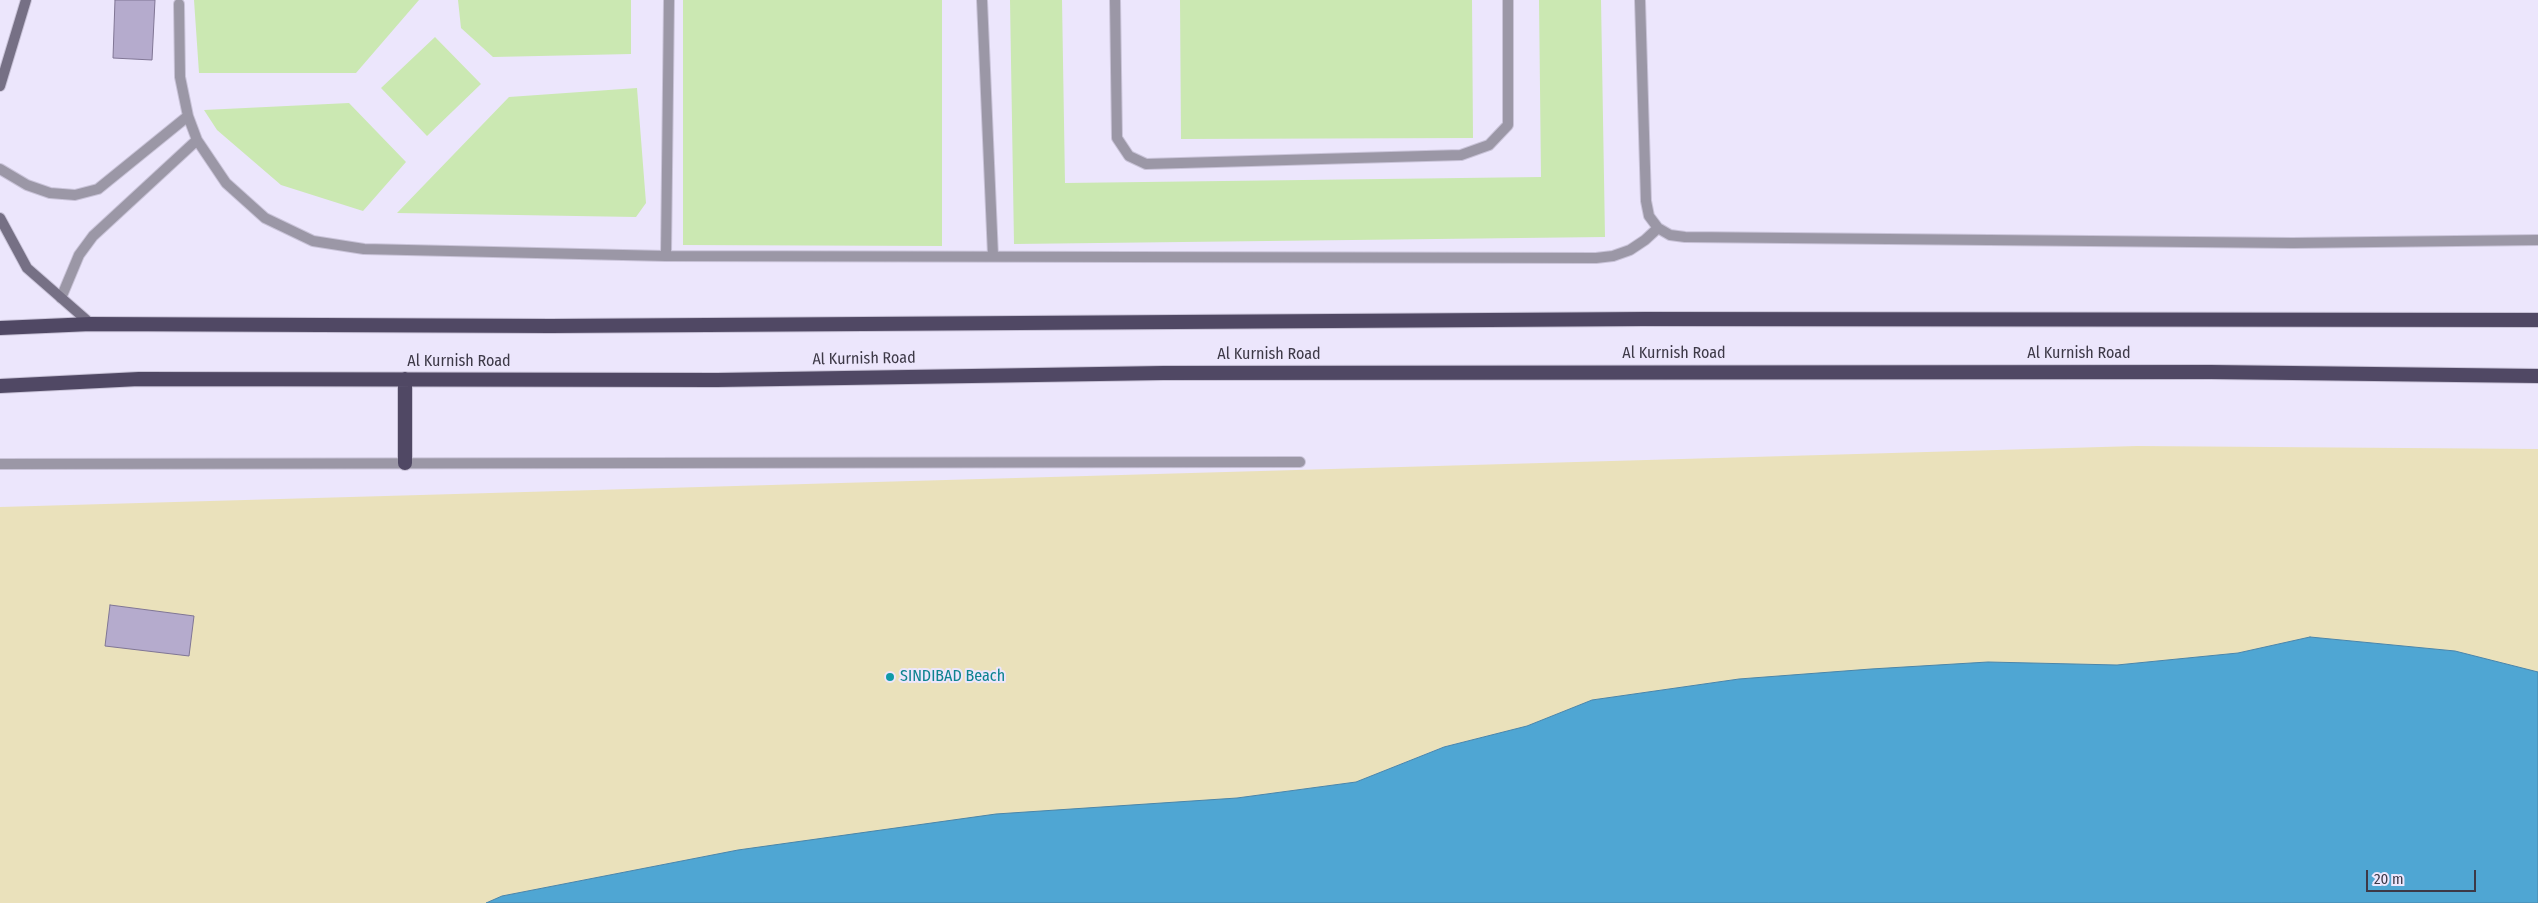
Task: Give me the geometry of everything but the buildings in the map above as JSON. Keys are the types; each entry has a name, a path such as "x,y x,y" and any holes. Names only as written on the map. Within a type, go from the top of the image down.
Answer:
{"highway":[{"name":"Al Kurnish Road","path":"0,328 91,324 551,326 1645,319 2538,320"},
{"name":"Al Kurnish Road","path":"0,386 139,379 717,380 959,375 1615,372 2211,372 2538,376"},
{"path":"405,379 405,463"}],"main road":[{"path":"0,86 26,0"},
{"path":"0,218 26,268 91,324"}],"lane":[{"path":"666,256 669,0"},
{"path":"982,0 993,256"},
{"path":"1115,0 1117,138 1129,156 1146,164 1460,155 1489,145 1508,125 1508,0"},
{"path":"1640,0 1646,201 1649,216 1658,228 1670,235 1685,237 2283,243 2538,240"},
{"path":"179,4 180,77 188,116 197,140 226,183 265,218 312,240 364,249 666,256 1596,258 1614,256 1630,250 1658,228"},
{"path":"0,168 27,185 50,193 75,195 98,189 188,116"},
{"path":"61,298 79,255 93,236 197,140"},
{"path":"0,464 1300,462"}],"green space":[{"path":"194,0 419,0 356,73 199,73"},
{"path":"458,0 631,0 631,54 493,57 461,28"},
{"path":"683,0 942,0 942,246 683,245"},
{"path":"1010,0 1062,0 1065,183 1541,177 1539,0 1601,0 1605,237 1014,244"},
{"path":"1180,0 1472,0 1473,138 1181,139"},
{"path":"435,37 481,84 427,136 381,88"},
{"path":"637,88 646,203 636,217 397,213 509,97"},
{"path":"349,103 406,162 363,211 281,185 217,130 204,110"}],"sand":[{"name":"SINDIBAD Beach","path":"2137,446 2538,449 2538,672 2455,651 2310,637 2238,653 2117,665 1988,662 1739,679 1592,700 1527,726 1443,747 1356,782 1237,798 738,850 502,896 486,903 0,903 0,507"}],"water":[{"path":"2310,637 2455,651 2538,672 2538,903 486,903 502,896 738,850 996,814 1237,798 1356,782 1444,747 1527,726 1592,700 1739,679 1871,669 1988,662 2117,665 2238,653"}],"place":[{"name":"SINDIBAD Beach","path":"890,677"}]}
